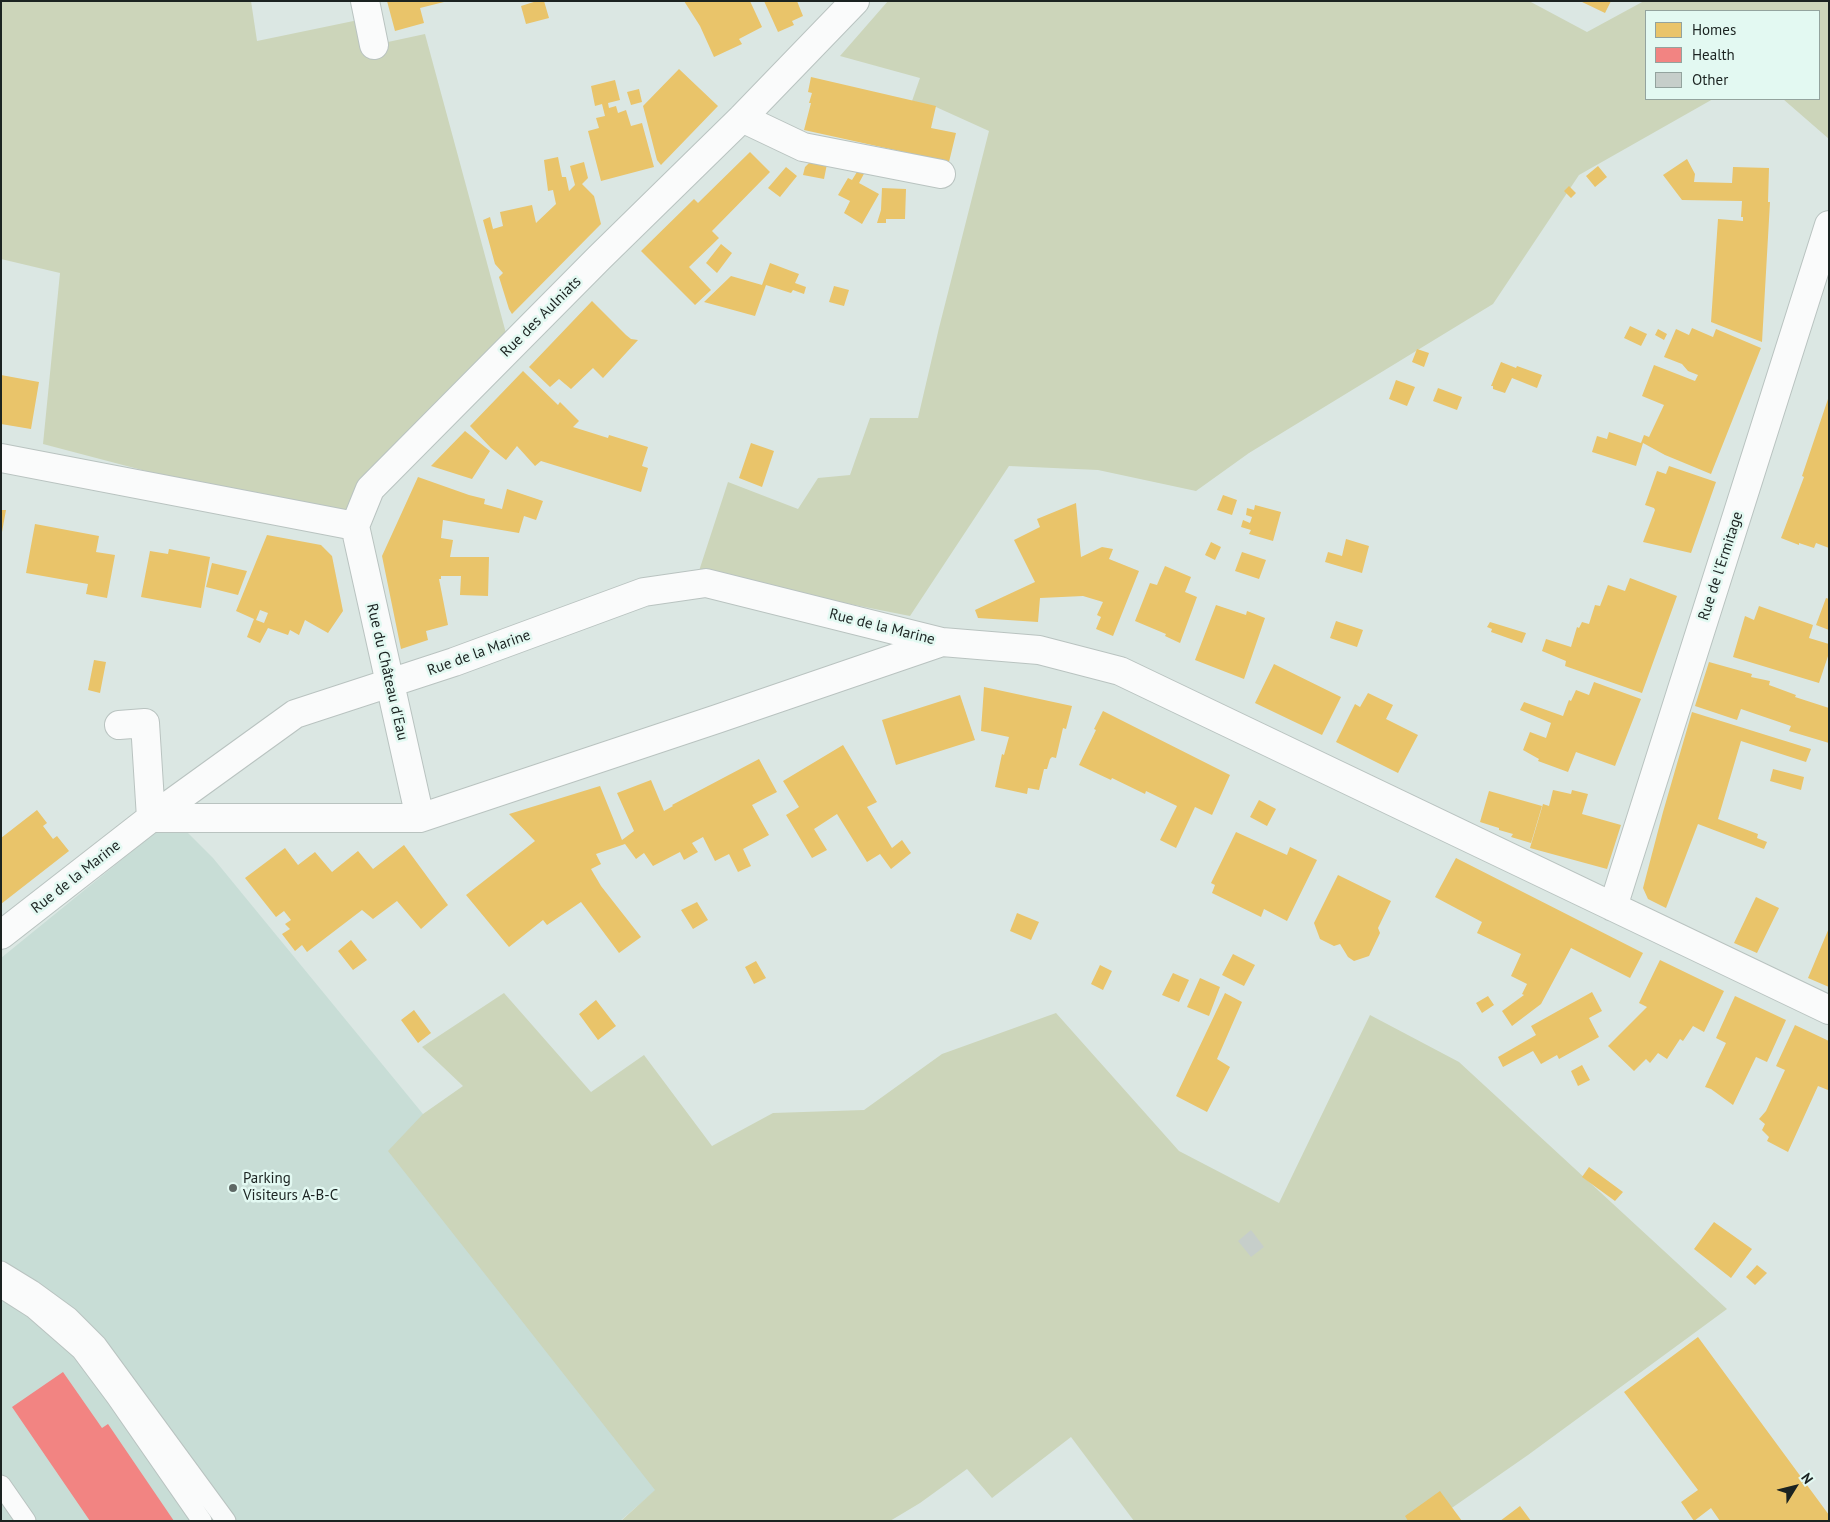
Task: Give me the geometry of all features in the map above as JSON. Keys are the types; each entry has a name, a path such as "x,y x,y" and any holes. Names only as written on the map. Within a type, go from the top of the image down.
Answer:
{"street":[{"path":"365,1 374,45"},
{"name":"Rue des Aulniats","path":"355,526 370,489 599,258 742,118 855,1"},
{"path":"742,118 803,148 941,174"},
{"name":"Rue de l'Ermitage","path":"1613,907 1829,225"},
{"path":"1,458 355,526"},
{"name":"Rue du Château d'Eau","path":"355,526 420,818"},
{"name":"Rue de la Marine","path":"1,935 151,818 295,714 463,659 644,592 706,583 942,642"},
{"path":"942,642 1040,650 1120,671 1829,1010"},
{"name":"Rue de la Marine","path":"151,818 420,818 942,642"},
{"path":"119,725 146,723 151,818"}],"lane":[{"path":"1,1272 32,1290 69,1316 97,1345 226,1521"},
{"path":"1,1288 34,1309 81,1350 202,1521"},
{"path":"1,1485 26,1521"}],"shaded area":[{"name":"Parking Visiteurs A-B-C","path":"173,818 213,858 423,1114 688,1481 656,1490 620,1521 1,1521 1,958"}],"green space":[{"path":"1,1 251,1 257,41 368,18 374,45 425,34 510,348 355,526 43,444 60,273 1,259"},
{"path":"888,1 1529,1 1587,32 1644,1 1829,1 1829,139 1784,100 1820,100 1820,10 1645,10 1645,100 1711,100 1579,175 1493,304 1249,453 1196,491 1098,470 1009,466 910,616 698,574 728,482 798,509 818,478 850,475 870,418 918,418 989,131 936,107 912,101 920,78 840,56"},
{"path":"504,993 591,1092 644,1055 712,1146 773,1113 864,1110 942,1054 1056,1013 1179,1151 1279,1203 1370,1015 1459,1062 1727,1309 1528,1455 1433,1521 1134,1521 1071,1437 992,1498 967,1469 920,1503 890,1521 621,1521 655,1490 388,1151 423,1114 463,1086 422,1047"}],"building: Homes":[{"path":"387,1 444,2 420,8 424,23 395,31"},
{"path":"544,1 549,18 526,24 521,6"},
{"path":"684,1 750,1 762,27 739,39 742,44 714,57 700,26"},
{"path":"764,1 797,1 803,16 792,21 794,25 778,32"},
{"path":"1580,1 1611,1 1605,13"},
{"path":"679,69 718,106 661,165 657,160 643,106"},
{"path":"811,77 936,106 931,128 956,133 949,162 804,130 811,103 809,103 812,93 808,92"},
{"path":"615,80 620,100 608,103 609,108 616,106 618,113 626,110 631,126 642,123 654,167 601,181 588,131 599,128 596,118 605,116 602,104 595,106 591,86"},
{"path":"639,89 642,102 631,105 627,92"},
{"path":"750,152 770,172 712,231 719,238 689,267 711,290 695,305 641,251 694,199 698,203"},
{"path":"558,157 562,177 566,177 569,191 575,185 570,166 584,162 588,178 582,184 594,196 601,224 512,314 499,277 503,273 495,264 483,220 490,217 493,229 503,226 500,212 532,205 536,223 556,204 553,190 548,191 544,160"},
{"path":"1687,159 1695,174 1694,182 1732,183 1733,167 1769,168 1768,202 1770,202 1762,342 1711,322 1718,219 1743,221 1743,217 1741,217 1742,201 1682,200 1663,175"},
{"path":"811,161 827,164 824,179 803,175 805,167"},
{"path":"1598,166 1607,177 1595,187 1586,176"},
{"path":"786,167 797,176 780,197 768,188"},
{"path":"860,167 866,170 859,183 879,194 862,224 844,213 850,201 838,195 848,178 852,180"},
{"path":"1569,186 1576,193 1571,198 1564,191"},
{"path":"882,188 906,189 905,219 886,219 886,223 877,223 881,210"},
{"path":"721,244 732,253 717,273 706,263"},
{"path":"770,263 799,274 795,283 806,287 804,294 793,290 791,293 766,285 755,316 704,302 731,276 762,285"},
{"path":"834,286 849,290 844,306 829,302"},
{"path":"592,301 626,335 631,339 638,340 603,378 593,368 571,389 559,379 550,387 529,367"},
{"path":"1630,326 1647,334 1641,346 1624,338"},
{"path":"1692,328 1713,337 1716,329 1761,348 1711,474 1665,455 1643,443 1636,466 1592,452 1597,436 1607,439 1609,432 1641,443 1644,435 1649,437 1664,405 1642,396 1654,365 1695,381 1698,375 1688,371 1682,364 1664,357 1676,329 1689,335"},
{"path":"1658,329 1667,334 1664,340 1655,335"},
{"path":"1417,349 1429,353 1424,367 1412,362"},
{"path":"1501,362 1542,375 1537,388 1512,378 1505,393 1493,389 1493,386 1491,386"},
{"path":"523,371 558,405 560,402 579,421 573,427 608,438 609,435 648,447 642,466 648,468 641,492 541,461 535,466 517,446 506,460 491,448 470,426"},
{"path":"1,375 39,382 31,429 1,424"},
{"path":"1396,380 1415,387 1407,406 1389,399"},
{"path":"1438,388 1462,397 1457,410 1433,401"},
{"path":"1828,399 1829,548 1816,543 1814,548 1781,538 1804,477 1802,476"},
{"path":"465,431 490,451 472,479 431,466"},
{"path":"751,443 774,451 762,487 739,478"},
{"path":"1669,466 1716,482 1691,553 1643,542 1655,510 1645,505 1657,471 1666,474"},
{"path":"418,477 485,499 484,504 502,509 507,489 543,501 536,520 524,516 519,533 443,520 441,538 453,540 450,557 489,557 488,596 460,595 461,576 441,576 441,579 439,579 448,625 426,631 428,640 401,649 382,556"},
{"path":"1223,495 1237,500 1232,515 1217,510"},
{"path":"1076,503 1081,557 1102,547 1113,549 1109,559 1139,571 1113,636 1096,629 1101,617 1097,615 1103,602 1083,596 1040,598 1038,622 978,618 975,610 1035,582 1014,540 1040,527 1037,519"},
{"path":"1255,505 1281,512 1273,541 1249,534 1251,530 1241,527 1243,520 1250,523 1252,517 1246,515 1247,508 1254,510"},
{"path":"1,510 6,510 2,532 1,531"},
{"path":"35,524 99,536 96,552 115,555 107,598 86,594 88,584 26,573"},
{"path":"267,535 321,545 332,556 343,611 328,633 305,620 299,635 290,630 288,635 268,628 260,643 247,637 254,619 236,611","holes":["260,610 268,613 264,623 256,620"]},
{"path":"1346,539 1369,546 1362,573 1325,562 1328,552 1342,556"},
{"path":"1211,542 1221,547 1215,560 1205,555"},
{"path":"169,549 210,557 201,608 141,597 150,551 168,554"},
{"path":"1242,552 1266,560 1259,579 1235,571"},
{"path":"212,563 247,571 238,595 206,587"},
{"path":"1165,566 1191,577 1185,592 1197,597 1180,643 1165,636 1166,634 1135,621 1150,583 1157,585"},
{"path":"1630,578 1677,596 1642,693 1565,666 1566,661 1542,651 1546,639 1571,647 1577,627 1579,628 1582,622 1589,624 1595,605 1600,606 1608,585 1625,591"},
{"path":"1826,598 1829,599 1829,630 1816,625"},
{"path":"1216,605 1246,615 1247,611 1265,618 1244,679 1195,660"},
{"path":"1759,606 1813,625 1809,638 1829,644 1829,653 1819,683 1733,657 1745,616 1754,620"},
{"path":"1336,621 1363,630 1357,647 1330,638"},
{"path":"1490,622 1526,633 1522,643 1491,632 1492,629 1487,627"},
{"path":"94,660 106,662 100,693 88,690"},
{"path":"1709,662 1752,674 1751,677 1770,681 1769,685 1796,695 1795,697 1829,708 1829,743 1789,731 1791,726 1741,709 1737,720 1695,706"},
{"path":"1274,664 1341,697 1322,735 1255,703"},
{"path":"1594,682 1641,699 1615,766 1576,752 1568,772 1538,761 1539,759 1523,750 1530,732 1546,738 1551,723 1520,710 1524,702 1563,716 1569,700 1571,701 1576,690 1589,695"},
{"path":"984,687 1072,706 1066,729 1063,728 1056,758 1052,757 1047,769 1044,769 1039,790 1028,788 1027,794 995,787 1002,754 1004,755 1009,737 981,731"},
{"path":"1368,693 1393,705 1386,719 1418,735 1398,773 1336,742 1355,704 1360,707"},
{"path":"960,695 975,740 896,765 882,720"},
{"path":"1103,711 1230,775 1212,815 1195,807 1176,848 1160,840 1177,806 1146,791 1145,794 1079,765"},
{"path":"1692,712 1811,749 1806,762 1741,741 1718,819 1758,834 1757,838 1767,842 1764,849 1698,824 1666,908 1648,899 1643,888"},
{"path":"843,745 877,802 867,807 892,848 902,840 911,853 891,869 880,854 867,862 837,814 814,829 827,850 812,858 786,815 799,807 783,781"},
{"path":"759,759 777,792 752,805 769,835 743,849 751,866 738,872 729,854 715,861 703,837 692,843 698,852 684,860 680,852 653,866 644,853 636,859 625,844 596,854 601,864 591,869 601,886 641,937 619,953 581,902 547,925 543,920 509,947 466,895 535,841 509,814 600,786 622,840 634,831 617,793 651,780 664,811"},
{"path":"1773,769 1804,777 1801,790 1770,781"},
{"path":"1553,790 1571,794 1572,790 1588,794 1582,814 1621,825 1607,869 1530,848 1543,804 1549,806"},
{"path":"1489,791 1542,806 1531,843 1511,837 1513,834 1480,822"},
{"path":"1259,800 1276,809 1267,826 1250,817"},
{"path":"37,810 47,823 43,826 53,839 57,836 69,851 1,904 1,838"},
{"path":"1236,832 1287,855 1290,847 1317,860 1287,921 1264,909 1261,917 1212,893 1215,885 1211,883"},
{"path":"404,845 448,905 421,929 397,901 373,919 362,910 307,952 302,945 295,951 282,934 290,929 285,924 291,920 284,911 276,917 245,878 285,848 298,865 315,852 332,872 358,851 373,869"},
{"path":"1456,858 1643,953 1630,978 1571,948 1541,1004 1512,1026 1502,1011 1524,995 1522,994 1527,984 1511,976 1521,954 1477,933 1482,922 1435,897"},
{"path":"1338,875 1391,901 1378,928 1380,933 1369,956 1354,961 1348,957 1340,944 1334,946 1320,939 1314,923"},
{"path":"1756,897 1779,908 1757,953 1734,943"},
{"path":"697,902 708,920 693,929 681,910"},
{"path":"1017,913 1039,922 1031,940 1010,931"},
{"path":"1829,928 1829,987 1808,978"},
{"path":"351,940 367,960 353,970 338,951"},
{"path":"1233,954 1255,965 1244,986 1222,975"},
{"path":"1660,960 1724,991 1704,1032 1693,1026 1683,1041 1680,1039 1667,1059 1658,1053 1650,1063 1646,1059 1634,1071 1608,1046 1647,1007 1639,1003"},
{"path":"756,961 766,978 754,984 745,967"},
{"path":"1100,965 1112,971 1103,990 1091,984"},
{"path":"1173,973 1189,980 1179,1002 1162,995"},
{"path":"1200,978 1220,987 1209,1016 1187,1007"},
{"path":"1592,992 1602,1011 1589,1018 1599,1037 1559,1059 1557,1055 1541,1064 1533,1051 1503,1067 1498,1057 1536,1035 1531,1026"},
{"path":"1225,993 1242,1002 1217,1059 1230,1067 1207,1112 1176,1096"},
{"path":"1488,996 1494,1005 1482,1013 1476,1003"},
{"path":"1735,996 1786,1020 1767,1062 1756,1057 1733,1105 1711,1089 1705,1087 1726,1043 1716,1038"},
{"path":"596,1000 616,1026 598,1040 579,1014"},
{"path":"414,1010 431,1033 418,1043 401,1020"},
{"path":"1795,1025 1829,1041 1829,1089 1818,1086 1788,1152 1767,1141 1769,1137 1762,1130 1765,1124 1759,1119 1766,1111 1785,1070 1776,1066"},
{"path":"1582,1065 1590,1080 1578,1086 1571,1071"},
{"path":"1589,1167 1623,1192 1615,1201 1582,1177"},
{"path":"1714,1222 1752,1249 1731,1278 1694,1249"},
{"path":"1757,1265 1767,1273 1755,1285 1746,1277"},
{"path":"1698,1337 1829,1515 1829,1521 1720,1521 1711,1508 1694,1521 1681,1502 1698,1490 1624,1392"},
{"path":"1440,1491 1462,1521 1408,1521 1405,1516"},
{"path":"1520,1506 1531,1521 1500,1521"}],"building: Health":[{"path":"63,1372 102,1428 108,1424 174,1521 90,1521 12,1407"}],"building: Other":[{"path":"1251,1230 1264,1247 1251,1257 1238,1241"}],"place":[{"name":"Parking Visiteurs A-B-C","path":"233,1188"}]}
